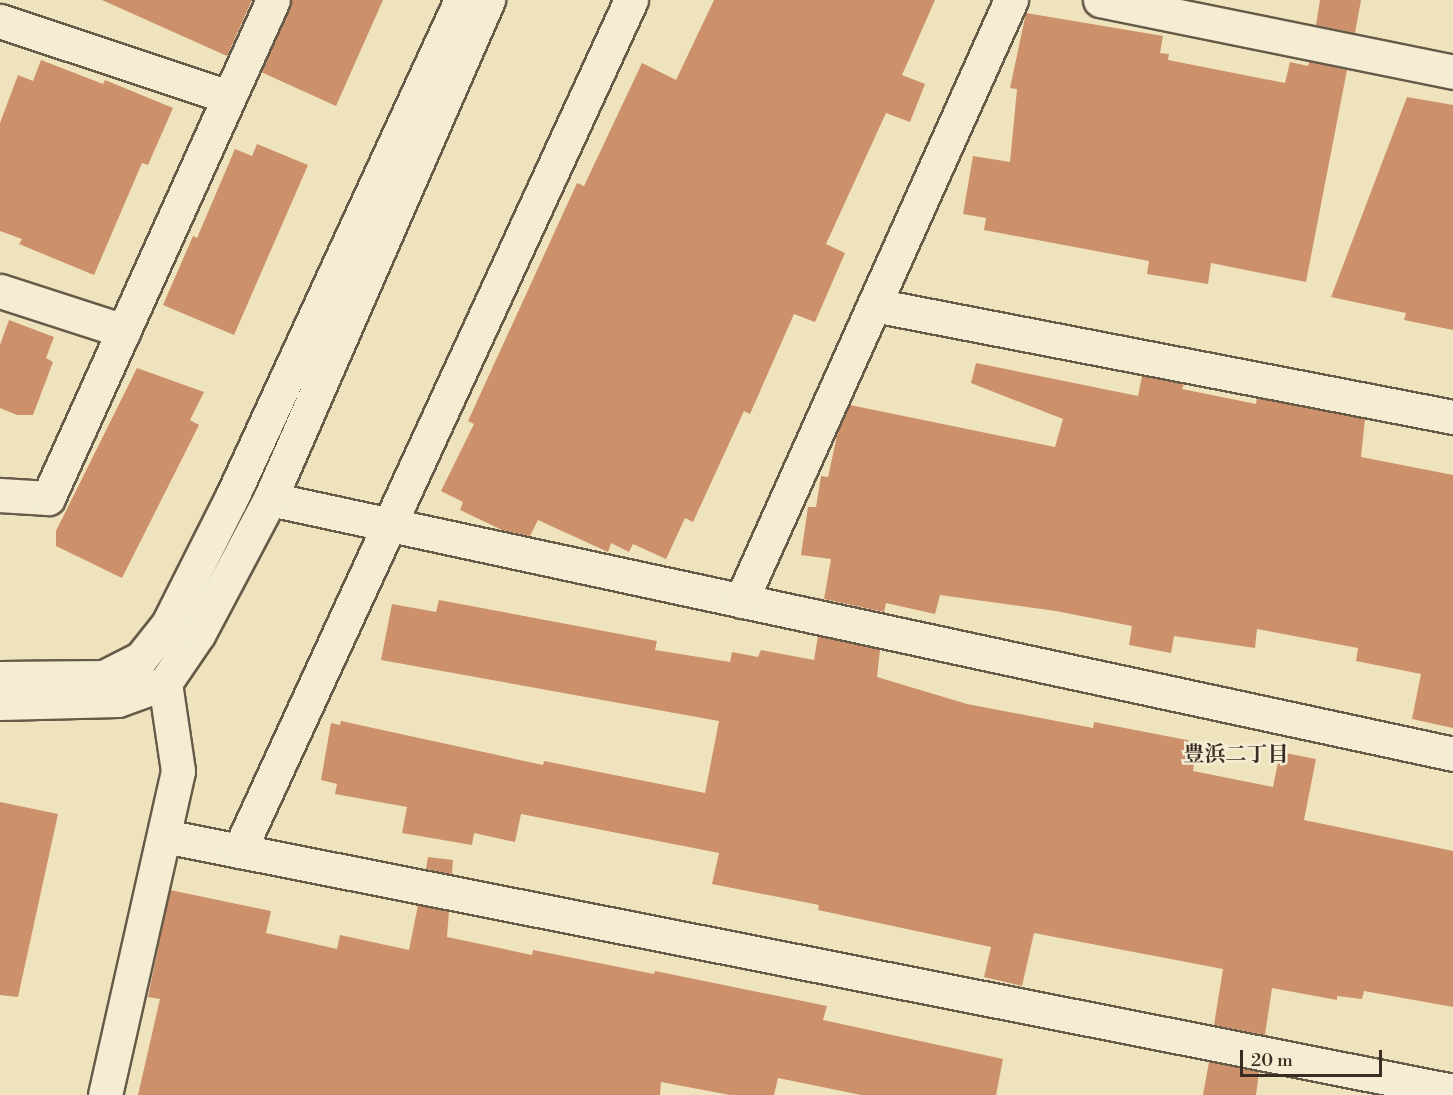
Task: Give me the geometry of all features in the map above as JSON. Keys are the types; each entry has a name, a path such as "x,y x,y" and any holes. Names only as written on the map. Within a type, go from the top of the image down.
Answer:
{"street":[{"path":"0,495 48,498 273,0"},
{"path":"0,678 104,676 141,658 168,624 236,489 461,0"},
{"path":"0,703 118,700 165,683 200,633 270,499 488,0"},
{"path":"238,851 631,0"},
{"path":"741,601 1011,0"},
{"path":"1100,0 1453,72"},
{"path":"0,21 229,97"},
{"path":"0,291 124,332"},
{"path":"874,305 1453,417"},
{"path":"270,499 1453,754"},
{"path":"105,1095 178,771 165,683"},
{"path":"164,836 1453,1091"}],"building":[{"path":"102,0 252,0 227,56"},
{"path":"291,0 383,0 336,106 261,72"},
{"path":"714,0 935,0 902,75 925,84 910,122 886,113 826,244 845,253 815,322 794,314 750,414 744,411 693,522 685,518 666,559 633,544 629,552 611,543 608,552 538,520 530,536 502,530 460,510 463,502 441,491 474,424 468,421 577,183 584,186 642,63 676,80"},
{"path":"1320,0 1361,0 1355,33 1316,25"},
{"path":"1026,13 1163,36 1160,53 1169,54 1168,60 1285,83 1290,62 1308,66 1309,62 1347,70 1306,282 1211,263 1208,284 1147,274 1149,261 984,230 986,218 963,214 973,156 1010,162 1017,89 1010,88"},
{"path":"41,60 103,84 105,80 173,108 148,165 142,163 94,275 19,244 22,239 0,231 0,123 18,75 33,81"},
{"path":"1407,97 1453,105 1453,330 1404,320 1406,313 1331,297"},
{"path":"257,144 308,165 234,335 163,305 193,236 197,238 235,149 252,156"},
{"path":"9,320 54,337 46,358 53,362 33,415 17,415 0,408 0,345"},
{"path":"976,363 1138,396 1142,376 1184,384 1182,389 1256,404 1257,398 1365,419 1361,457 1453,475 1453,728 1412,719 1421,674 1356,661 1358,648 1257,629 1255,648 1174,636 1171,653 1129,645 1132,626 1056,611 940,595 935,614 886,603 884,612 824,599 831,559 801,555 808,507 816,507 821,476 828,477 838,431 850,405 1055,447 1063,419 971,383"},
{"path":"137,368 204,392 190,420 199,425 122,578 56,546 56,531"},
{"path":"439,600 657,641 655,650 730,662 732,652 758,657 761,650 814,660 818,636 880,650 877,677 967,704 1093,728 1094,722 1197,742 1193,771 1273,787 1280,752 1316,759 1304,820 1453,851 1453,1007 1364,991 1362,999 1337,996 1337,1000 1272,988 1265,1035 1214,1025 1223,969 1034,933 1022,986 984,977 991,947 818,910 819,905 712,884 719,853 521,814 515,842 474,833 472,845 402,833 407,807 335,794 337,784 321,780 331,723 340,725 341,721 543,765 544,761 705,793 719,721 381,660 392,604 436,612"},
{"path":"0,802 58,814 18,997 0,995"},
{"path":"428,857 453,860 452,874 426,869"},
{"path":"170,890 271,911 266,933 337,949 340,935 409,950 418,905 449,911 447,937 532,955 533,950 654,974 655,971 827,1006 823,1020 1003,1059 996,1095 861,1095 778,1078 774,1095 730,1095 661,1082 660,1095 138,1095 160,999 148,997"},
{"path":"1209,1062 1259,1072 1256,1095 1203,1095"}],"district":[{"name":"豊浜二丁目","path":"1236,755"}]}
